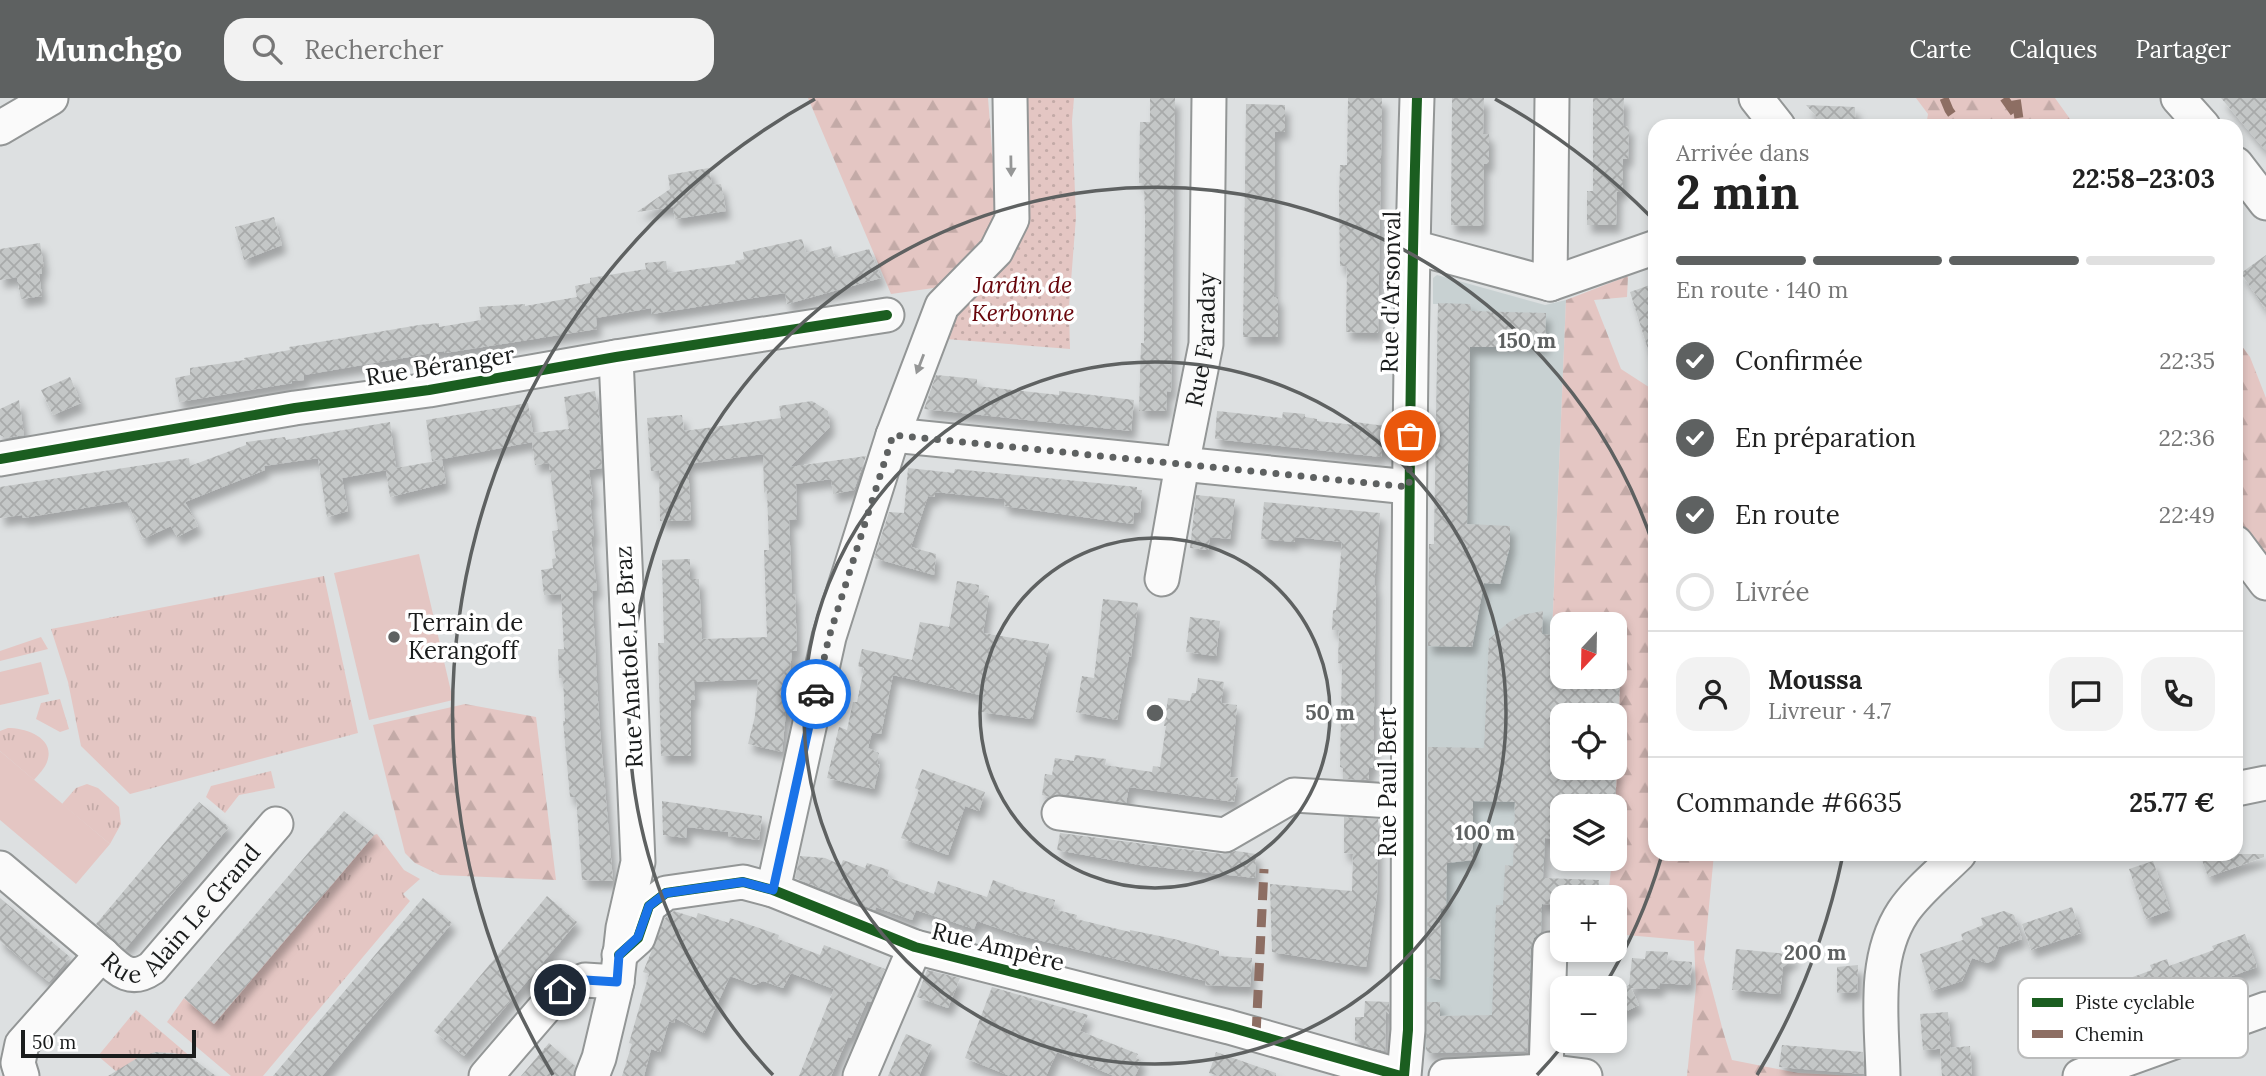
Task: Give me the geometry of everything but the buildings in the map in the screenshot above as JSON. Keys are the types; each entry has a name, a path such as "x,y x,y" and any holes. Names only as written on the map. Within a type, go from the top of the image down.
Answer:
{"street":[{"path":"0,128 51,98"},
{"path":"773,890 829,637 893,435 942,306 996,251 1012,219 1010,98"},
{"name":"Rue Faraday","path":"1162,579 1181,466 1206,344 1209,98"},
{"name":"Rue d'Arsonval","path":"1409,487 1417,98"},
{"path":"1550,284 1552,98"},
{"path":"1756,98 1772,119"},
{"path":"2178,98 2197,119"},
{"path":"2243,173 2266,203"},
{"path":"1413,247 1550,284 1648,250"},
{"name":"Rue Béranger","path":"0,459 295,408 429,390 616,357 887,315"},
{"name":"Rue Anatole Le Braz","path":"592,1076 599,1058 618,969 622,928 638,862 616,357"},
{"path":"893,435 1409,487"},
{"name":"Rue Paul Bert","path":"1402,1076 1408,1030 1409,487"},
{"path":"2243,788 2266,783"},
{"name":"Rue Paul Bert","path":"1059,813 1225,835 1294,795 1409,802"},
{"name":"Rue Alain Le Grand","path":"22,1076 18,1063 22,1044 102,954 131,976 143,974 152,968 276,824"},
{"path":"1883,1076 1882,982 1884,957 1891,932 1904,910 1952,861"},
{"path":"0,868 102,954"},
{"name":"Rue Ampère","path":"618,969 638,937 649,906 666,893 743,882 773,890 915,947 1229,1027 1402,1076"},
{"path":"860,1076 915,947"},
{"path":"1546,1071 1550,949"},
{"path":"486,1076 560,990 618,969"},
{"path":"2248,1015 2266,1009"},
{"path":"2080,1076 2130,1058"},
{"path":"1446,1076 1546,1071 1584,1076"}],"shaded area":[{"path":"1437,275 1545,305 1566,300 1553,612 1550,612 1550,690 1619,690 1619,703 1550,703 1550,780 1616,780 1615,794 1550,794 1550,829 1545,838 1539,991 1524,990 1522,1051 1429,1053 1420,1044 1429,544 1434,544 1438,304 1433,304 1433,278"}],"green space":[{"path":"808,98 988,98 997,212 982,251 948,286 891,294"},
{"name":"Jardin de Kerbonne","path":"1017,98 1074,98 1072,121 1076,217 1069,307 1070,349 946,339 950,317 1000,259"},
{"path":"1916,98 2055,98 2070,119 1927,119 1928,114"},
{"path":"1628,276 1627,297 1594,300 1621,369 1648,386 1648,861 1713,861 1704,959 1732,1060 1798,1073 1855,1076 1687,1076 1696,987 1694,941 1627,935 1627,885 1609,885 1611,871 1627,871 1627,794 1615,794 1616,780 1627,780 1627,703 1619,703 1619,690 1628,690 1628,612 1553,612 1566,300"},
{"path":"2243,348 2250,357 2266,398 2266,558 2243,526"},
{"name":"Terrain de Kerangoff","path":"419,554 453,700 369,720 334,573"},
{"path":"324,576 358,733 130,794 81,746 68,682 51,629"},
{"path":"41,637 48,649 0,661 0,651"},
{"path":"41,662 49,694 0,705 0,672"},
{"path":"60,699 69,729 60,732 36,719 41,703"},
{"path":"465,704 536,717 556,880 440,875 415,863 405,853 373,725"},
{"path":"8,728 31,732 47,747 47,762 34,780 0,751 0,731"},
{"path":"0,751 110,844 76,884 0,820"},
{"path":"271,771 275,788 239,795 225,813 206,797 211,786"},
{"path":"87,784 98,788 119,807 121,824 110,844 62,804 76,788"},
{"path":"377,834 404,870 420,879 403,894 410,901 263,1076 231,1076 167,1022 184,998 214,1023"},
{"path":"136,1010 192,1058 161,1053 118,1073 98,1056"}],"marked path":[{"path":"1944,98 1955,119"},
{"path":"2004,98 2019,119 2016,98"},
{"path":"1256,1035 1264,869"}],"cycle path":[{"path":"1404,1076 1408,1030 1410,448 1417,98"},
{"path":"0,459 295,408 429,390 616,357 887,315"},
{"path":"619,955 638,938 649,906 666,893 743,882 773,890 915,947 1229,1027 1401,1076"}],"way so far":[{"path":"816,694 829,637 893,435 1409,487 1410,436"}],"place":[{"name":"Terrain de Kerangoff","path":"394,637"}],"route":[{"path":"560,990 585,980 617,982 619,955 638,937 649,906 666,893 743,882 773,890 816,694"}]}
